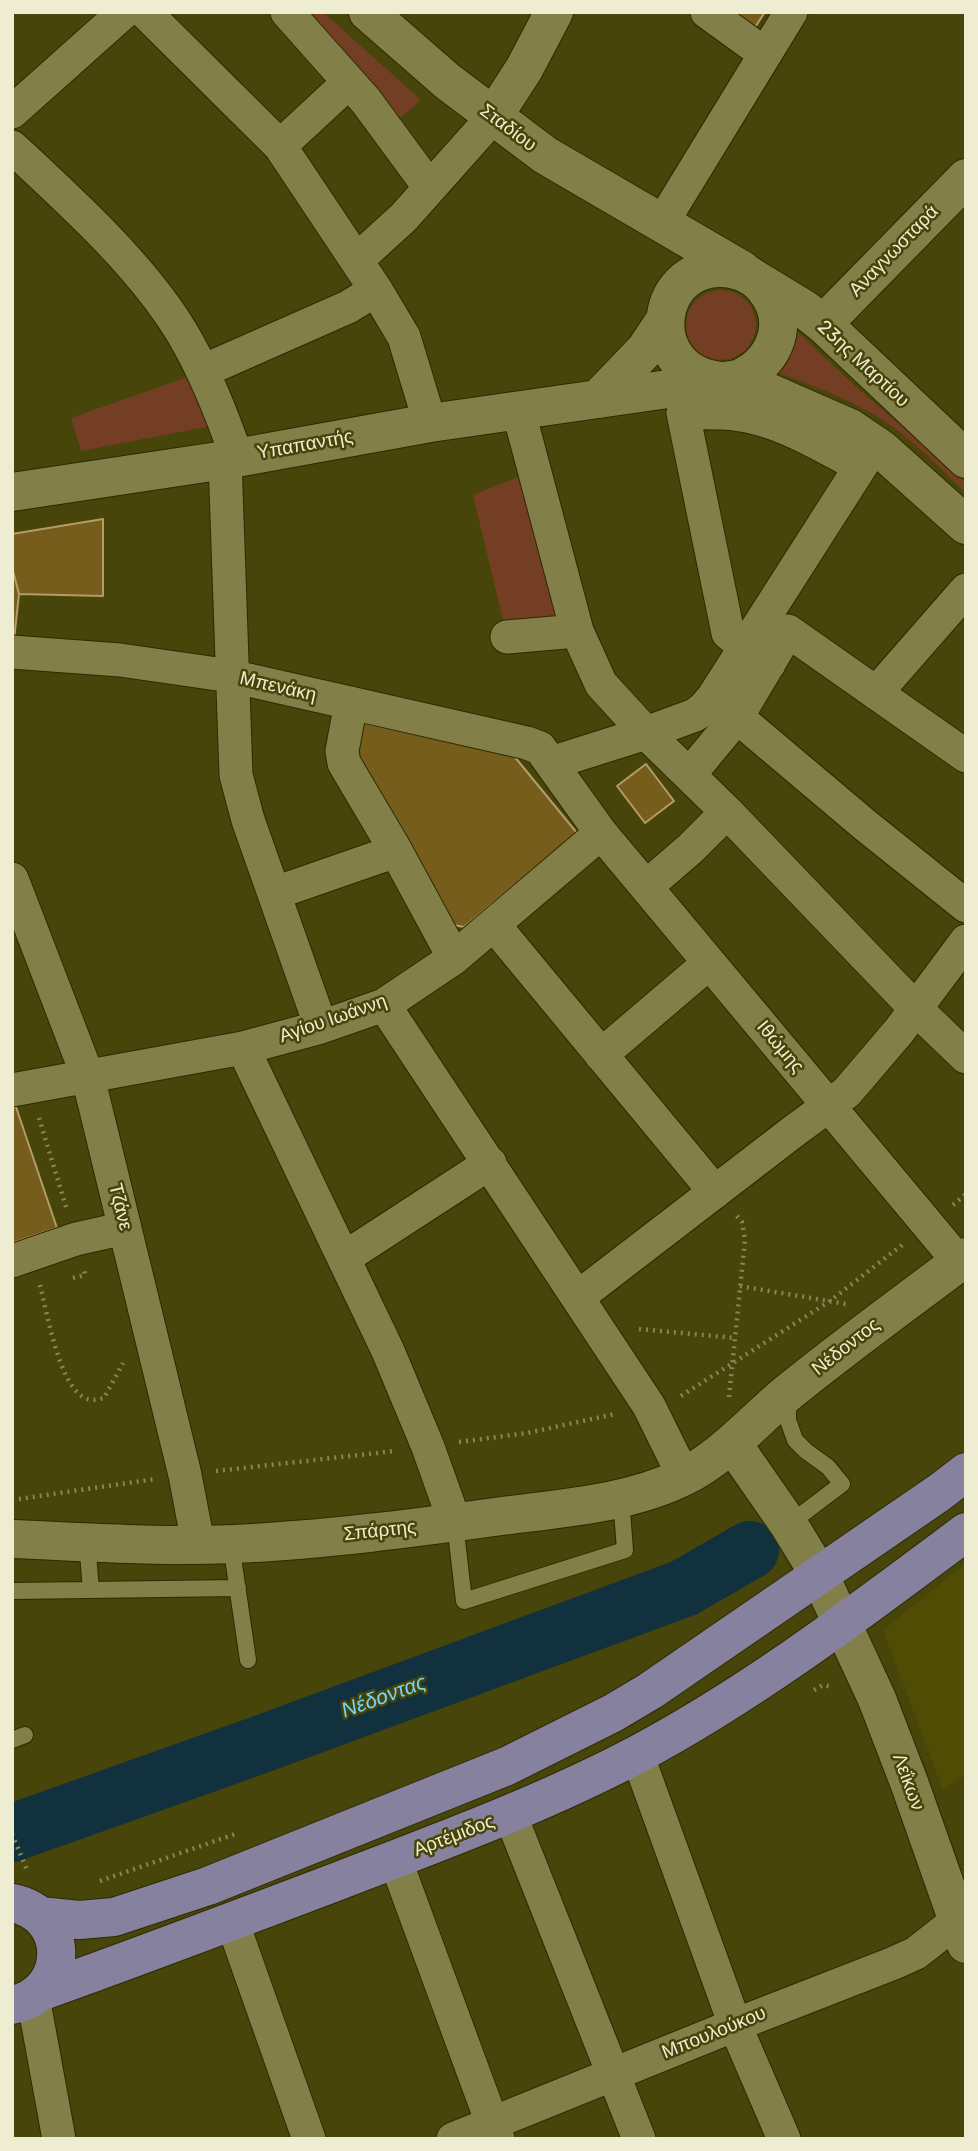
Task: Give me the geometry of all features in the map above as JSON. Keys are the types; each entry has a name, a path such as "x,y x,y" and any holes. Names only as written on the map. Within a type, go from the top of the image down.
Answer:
{"main road":[{"name":"Σταδίου","path":"369,12 493,117 561,166 662,223"},
{"path":"493,117 524,69 554,12"},
{"name":"Αναγνωσταρά","path":"823,324 966,178"},
{"path":"662,223 674,254 666,313 666,335 676,359 704,379 729,380 850,428 868,455 966,525"},
{"name":"23ης Μαρτίου","path":"662,223 804,309 966,459"},
{"path":"598,399 645,350 681,284 695,274 721,268 750,275 772,298 778,315 778,333 768,358 755,371 729,380"},
{"name":"Υπαπαντής","path":"12,492 230,459 518,409 729,380"},
{"name":"Νέδοντος","path":"732,1443 754,1421 891,1311 962,1260"},
{"path":"732,1443 789,1525 820,1576 842,1624"},
{"name":"Σπάρτης","path":"12,1539 215,1544 284,1541 455,1523 621,1498 684,1477 732,1443"},
{"path":"25,1894 79,1920 114,1917 208,1886 498,1770 602,1719 641,1696 820,1576 966,1472"},
{"name":"Αρτέμιδος","path":"28,1998 510,1814 636,1754 738,1694 842,1624 966,1532"},
{"name":"Λεΐκων","path":"842,1624 877,1699 963,1926"},
{"path":"25,1894 53,1935 57,1958 53,1973 28,1998"}],"street":[{"path":"287,12 377,115 430,188"},
{"path":"706,12 765,54"},
{"path":"662,223 791,12"},
{"path":"12,112 141,13 280,146 357,260 404,337 430,423"},
{"path":"280,146 349,82"},
{"path":"357,260 404,217 493,117"},
{"path":"12,147 116,248 149,288 180,330 203,371 226,424 230,459 232,676 236,775 248,820 321,1027"},
{"path":"203,371 348,307 376,290"},
{"path":"518,409 577,631 601,684 916,1009 966,1057"},
{"path":"689,775 737,717 757,655 868,455 753,418 717,412 683,413 728,633 757,655"},
{"path":"876,693 966,590"},
{"path":"507,637 577,631"},
{"path":"545,756 646,733 695,715 757,655 788,631 966,757"},
{"name":"Μπενάκη","path":"12,652 120,660 232,676 527,743 545,756"},
{"path":"351,703 342,751 344,763 454,958"},
{"path":"737,717 966,906"},
{"name":"Ιθώμης","path":"545,756 601,833 928,1225 962,1260"},
{"path":"646,887 727,813"},
{"name":"Αγίου Ιωάννη","path":"21,1088 243,1048 321,1027 384,1005 454,958 601,833"},
{"path":"275,893 396,851"},
{"name":"Τζάνε","path":"12,879 88,1076 185,1475 215,1544"},
{"path":"494,925 715,1192"},
{"path":"578,1297 856,1084 966,941"},
{"path":"601,1055 709,963"},
{"path":"384,1005 649,1406 684,1477"},
{"path":"243,1048 388,1351 428,1447 455,1523"},
{"path":"344,1258 490,1163"},
{"path":"28,1266 76,1239 125,1228"},
{"path":"636,1754 735,2025 784,2139"},
{"path":"510,1814 639,2139"},
{"path":"395,1859 495,2131"},
{"path":"232,1921 309,2139"},
{"name":"Μπουλούκου","path":"453,2139 495,2131 614,2073 916,1953 963,1926"},
{"path":"28,1998 59,2139"}],"lane":[{"path":"787,1394 788,1420 795,1440 828,1467 842,1484 789,1525"},
{"path":"455,1523 464,1601 625,1550 621,1498"},
{"path":"87,1542 91,1590"},
{"path":"215,1544 238,1588 248,1660"},
{"path":"12,1591 238,1588"}],"path":[{"path":"21,1088 76,1239 85,1275 63,1280"},
{"path":"715,1192 742,1222 745,1240 726,1435 732,1443"},
{"path":"12,1500 185,1475 527,1433 680,1397 830,1301 966,1195"},
{"path":"28,1266 67,1379 74,1390 86,1399 104,1398 133,1350 141,1342 152,1338"},
{"path":"28,1266 51,1283"},
{"path":"740,1286 891,1311"},
{"path":"596,1325 735,1338"},
{"path":"99,1881 242,1831"},
{"path":"12,1834 25,1894"}],"shaded area":[{"path":"301,12 323,12 421,100 398,120"},
{"path":"721,290 740,296 750,306 756,325 750,344 740,354 721,360 702,354 692,344 686,325 692,306 702,296"},
{"path":"793,331 800,334 855,386 966,482 966,493 919,448 872,413 771,370"},
{"path":"190,376 211,426 81,451 71,418"},
{"path":"531,472 577,631 507,637 473,495"},
{"path":"966,1563 966,1775 943,1790 883,1630"}],"building":[{"path":"718,12 765,12 750,35"},
{"path":"103,519 103,596 19,594 12,567 12,534"},
{"path":"12,567 19,594 14,640 12,640"},
{"path":"355,721 514,756 577,833 464,927 448,924 350,752"},
{"path":"646,764 674,801 645,823 617,786"},
{"path":"16,1107 57,1228 12,1243 12,1108"}],"waterway":[{"name":"Νέδoντας","path":"12,1833 684,1588 750,1550"}]}
